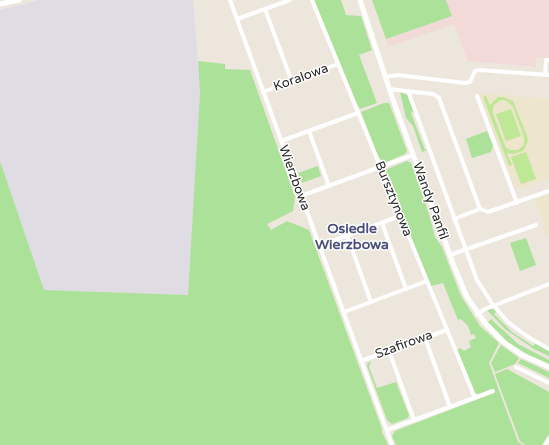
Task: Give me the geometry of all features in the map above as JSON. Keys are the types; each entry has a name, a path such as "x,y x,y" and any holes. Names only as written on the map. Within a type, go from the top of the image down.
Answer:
{"street":[{"path":"0,4 19,0"},
{"name":"Wierzbowa","path":"230,0 392,445"},
{"path":"237,19 290,0"},
{"name":"Bursztynowa","path":"312,0 475,398"},
{"name":"Wandy Panfil","path":"360,0 389,89 460,284 477,314 493,333 512,349 549,367"},
{"path":"265,9 292,82"},
{"path":"385,77 398,75 465,83 470,82 475,71 479,70 547,75 546,60 549,60"},
{"name":"Koralowa","path":"263,92 338,64"},
{"path":"389,89 433,94 439,98 480,209"},
{"path":"408,91 474,275 493,305 514,328 548,347"},
{"path":"477,96 517,203"},
{"path":"281,141 358,113"},
{"path":"309,131 329,186"},
{"path":"301,196 413,155"},
{"path":"454,219 480,209 488,212 549,191"},
{"path":"319,246 400,216"},
{"path":"382,223 406,289"},
{"path":"450,255 536,225"},
{"path":"347,236 371,302"},
{"path":"344,312 427,281"},
{"path":"477,314 493,305 549,284"},
{"name":"Szafirowa","path":"362,361 447,330"},
{"path":"425,338 450,407"},
{"path":"389,351 414,420"},
{"path":"516,367 549,383"},
{"path":"387,430 493,391"},
{"path":"545,445 549,438"}],"shaded area":[{"path":"40,0 193,0 200,92 188,295 44,290 0,161 0,10"},
{"path":"446,0 549,0 549,58 536,57 536,67 468,61 454,24 388,47 386,39 451,16"},
{"path":"479,93 549,99 549,179 516,191"},
{"path":"549,195 549,235 548,236 535,200"}],"green space":[{"path":"314,0 341,0 346,15 361,16 372,50 359,55 377,103 360,109"},
{"path":"372,0 446,0 452,16 386,39"},
{"path":"198,61 225,64 225,69 250,70 295,197 293,211 267,224 271,230 287,221 309,230 388,445 0,445 0,161 44,290 188,295 200,92"},
{"path":"400,92 408,95 414,112 411,113 425,150 427,150 422,152 413,126 406,118"},
{"path":"486,96 490,105 498,97 503,97 513,101 528,141 523,151 513,154 507,153 512,165 509,166 483,97","holes":["499,101 507,101 513,107 524,137 524,145 518,150 510,150 506,148 493,114 493,106"]},
{"path":"384,103 389,103 407,151 405,154 384,163 378,156 361,112"},
{"path":"511,109 521,136 506,141 496,114"},
{"path":"487,131 493,146 491,152 472,158 466,139"},
{"path":"526,152 536,179 521,184 511,157"},
{"path":"407,161 411,163 428,211 435,237 442,247 461,296 480,326 499,343 489,363 518,442 523,445 396,445 392,436 395,431 494,393 492,389 479,394 475,393 457,350 460,348 464,351 471,347 469,341 476,338 474,334 471,335 468,326 461,319 458,320 443,283 431,286 398,208 401,206 390,177 388,178 385,170"},
{"path":"318,166 321,176 302,183 298,173"},
{"path":"526,238 536,265 520,271 510,243"},
{"path":"494,309 496,312 494,314 512,332 533,346 535,343 549,351 549,356 534,349 505,329 487,310"},
{"path":"491,319 518,344 549,360 549,364 527,354 508,342 488,322"},
{"path":"501,345 519,358 515,364 495,372 491,363"},
{"path":"521,359 549,372 549,378 518,363"},
{"path":"371,361 369,367 377,388 396,382 409,415 408,418 392,424 387,420 367,366"},
{"path":"507,369 549,392 549,434 542,445 525,445 520,441 495,374"}],"district":[{"name":"Osiedle Wierzbowa","path":"352,238"}]}
